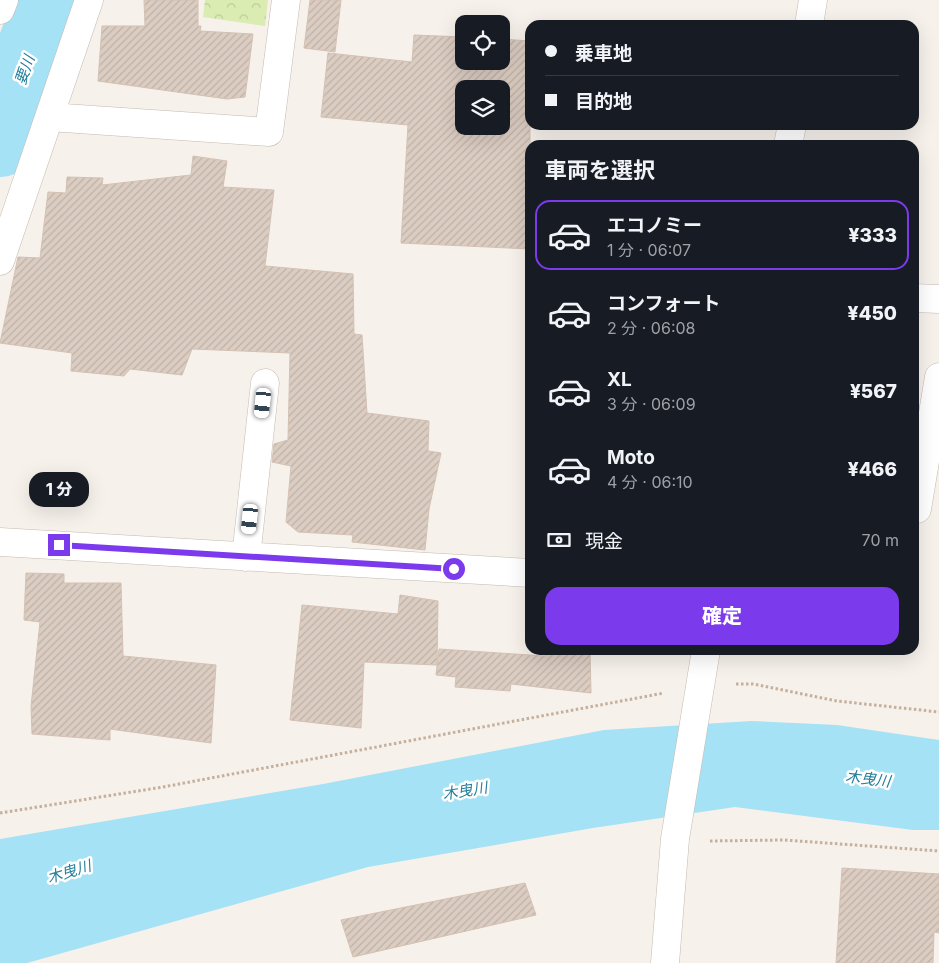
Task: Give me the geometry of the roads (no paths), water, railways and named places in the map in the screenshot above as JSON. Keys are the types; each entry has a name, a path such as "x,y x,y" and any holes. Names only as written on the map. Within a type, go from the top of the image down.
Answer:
{"street":[{"path":"0,10 4,0"},
{"path":"0,261 89,0"},
{"path":"49,117 269,132 286,0"},
{"path":"810,20 813,0"},
{"path":"919,298 939,299"},
{"path":"919,497 939,377"},
{"path":"246,557 265,383"},
{"path":"0,542 197,552 246,557 525,573"},
{"path":"665,963 675,839 705,655"}],"water":[{"name":"木曳川","path":"752,721 837,725 939,740 939,830 913,830 735,807 593,828 368,867 27,963 0,963 0,839 323,784 604,730"}],"waterway":[{"name":"要川","path":"0,141 50,0"}]}
